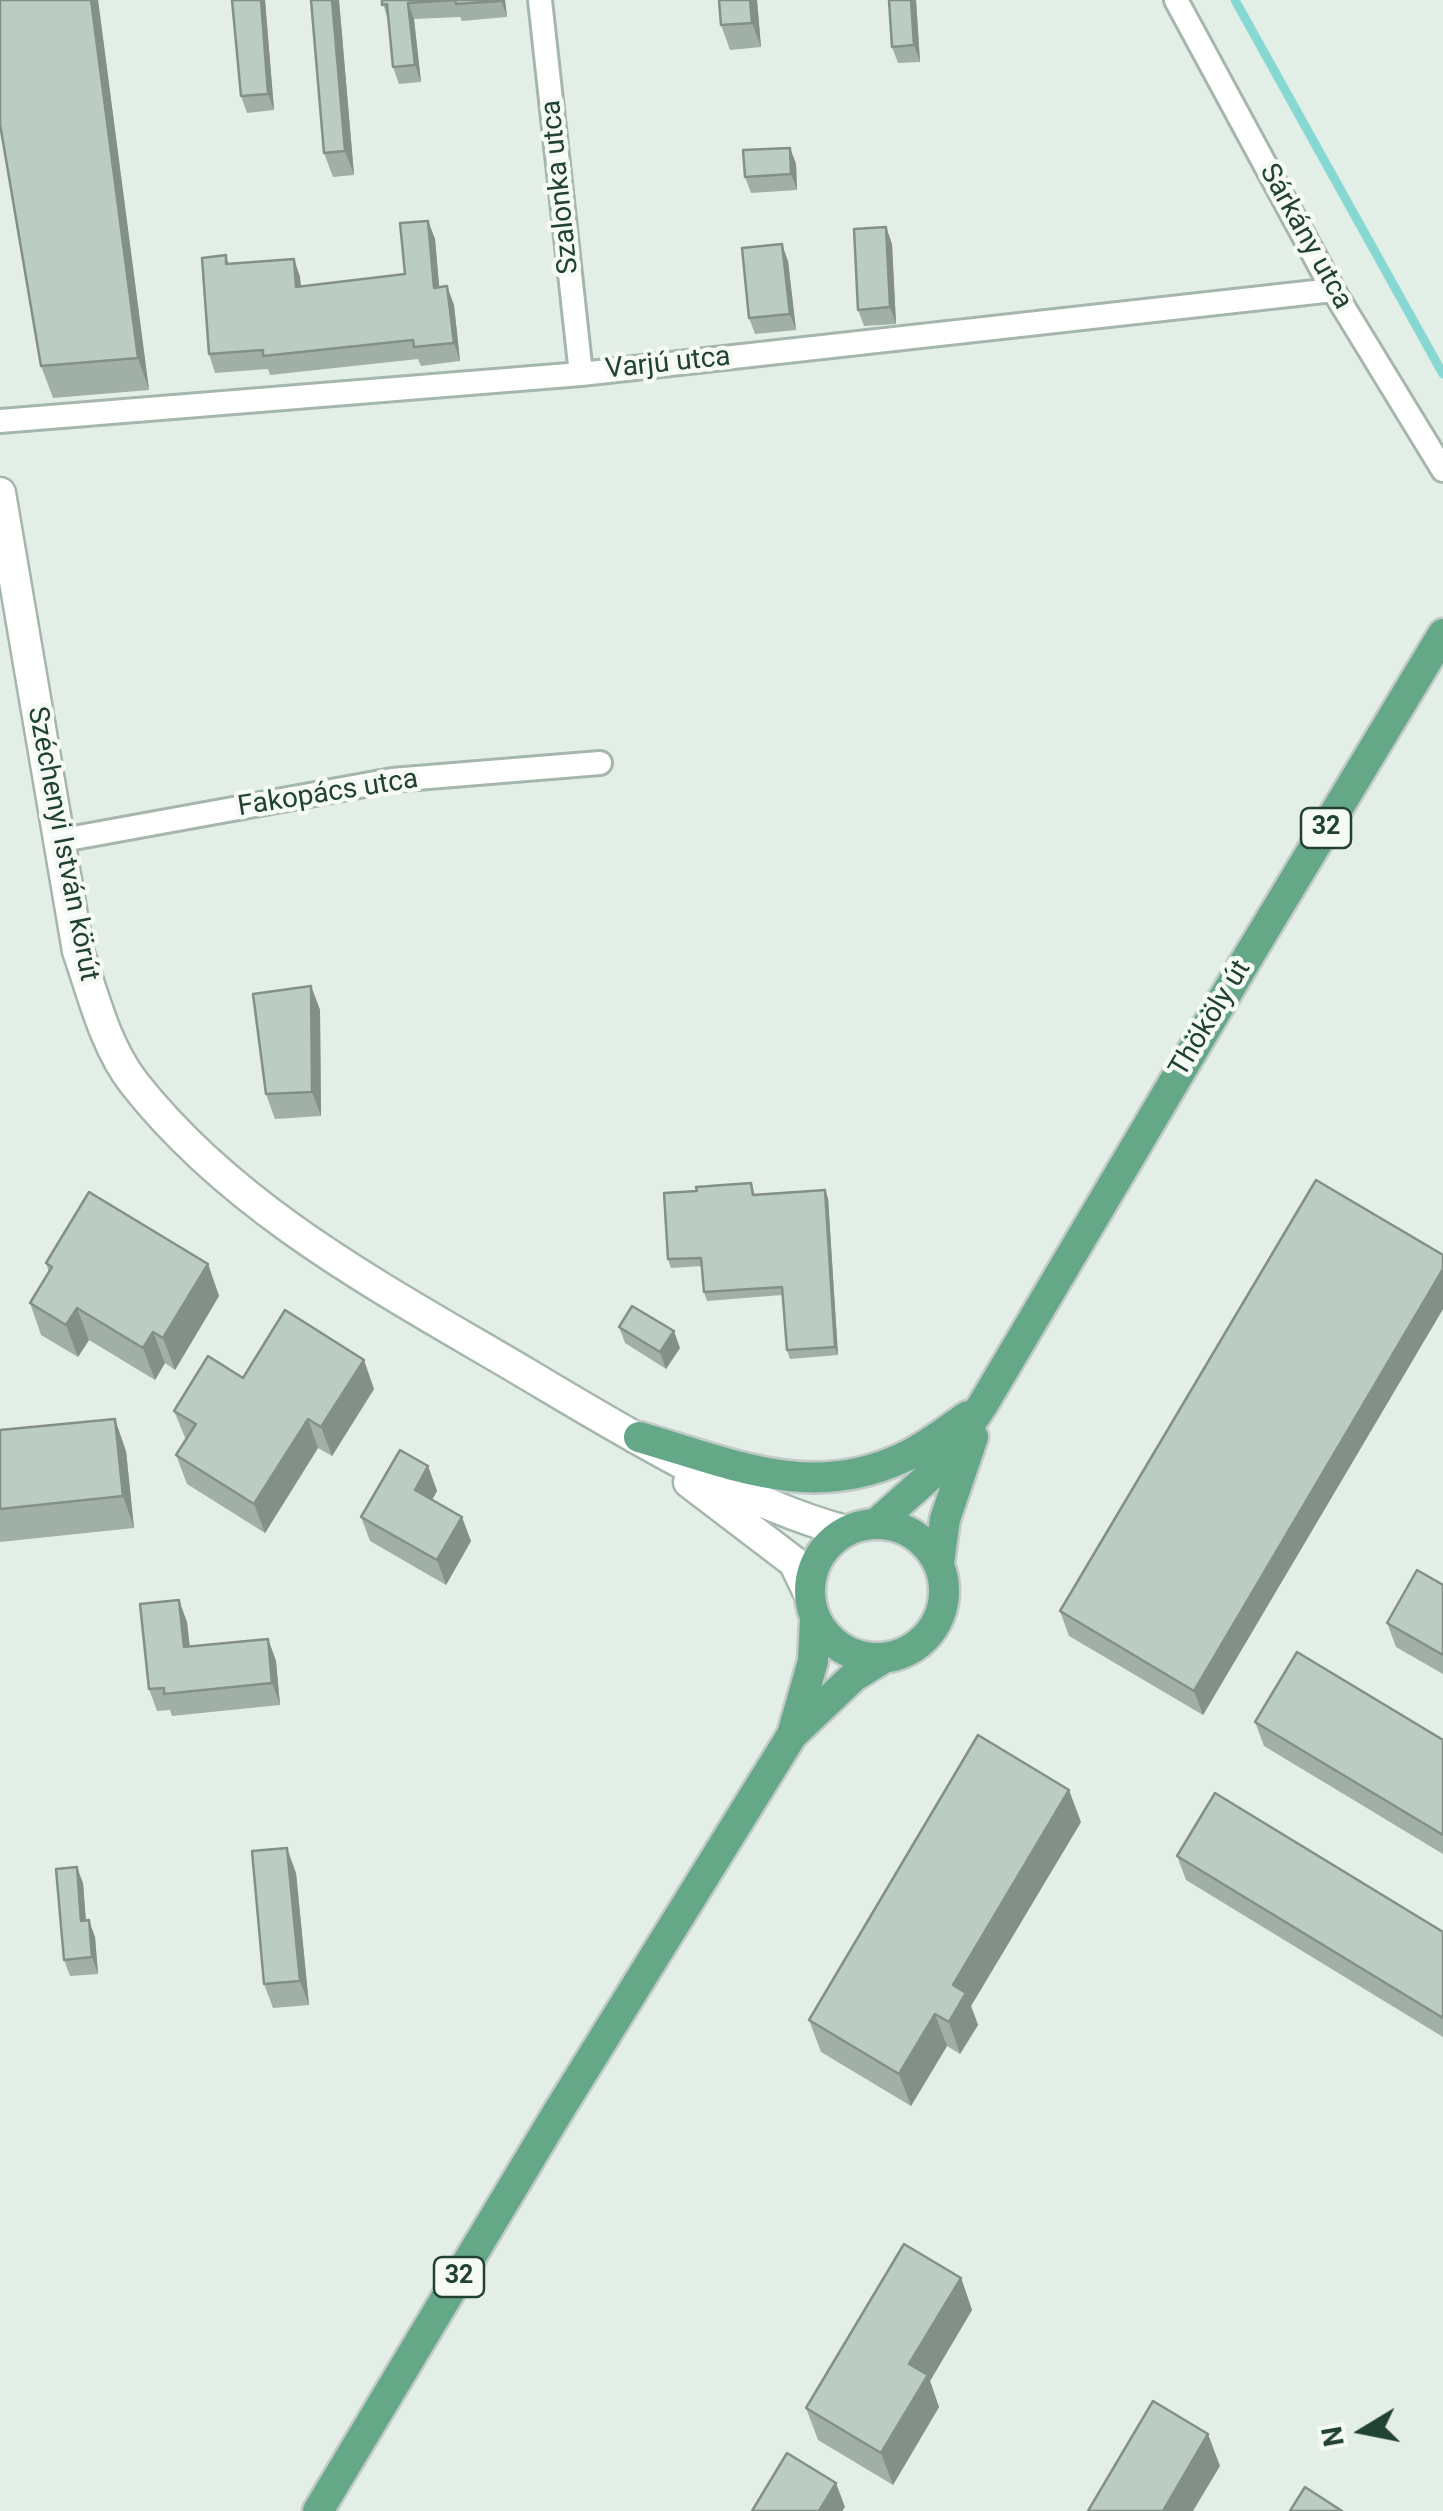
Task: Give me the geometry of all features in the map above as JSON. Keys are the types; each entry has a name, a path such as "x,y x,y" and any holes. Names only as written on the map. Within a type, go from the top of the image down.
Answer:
{"main road":[{"name":"Thököly út","path":"845,1531 877,1523 942,1464 982,1406 1443,634"},
{"name":"Thököly út","path":"882,1659 916,1646 930,1634 939,1618 944,1581 939,1563 945,1519 982,1406"},
{"path":"640,1438 768,1476 821,1480 868,1472 906,1457 982,1406"},
{"path":"877,1523 911,1534 928,1547 939,1563"},
{"name":"32","path":"792,1735 814,1661 812,1568 826,1546 845,1531"},
{"path":"812,1607 832,1642 856,1656 882,1659"},
{"name":"32","path":"318,2511 558,2112 792,1735 853,1677 882,1659"}],"street":[{"name":"Szalonka utca","path":"540,0 581,374"},
{"name":"Sárkány utca","path":"1176,0 1334,290 1443,470"},
{"name":"Varjú utca","path":"0,421 581,374 1334,290"},
{"name":"Széchenyi István körút","path":"0,494 78,951 102,1023 131,1079 171,1126 270,1216 606,1421 729,1486 808,1521 845,1531"},
{"name":"Fakopács utca","path":"57,841 392,780 600,763"},
{"name":"Széchenyi István körút","path":"606,1421 794,1562 812,1607"}],"building":[{"path":"0,0 91,0 138,358 41,366 0,124"},
{"path":"232,0 261,0 268,94 241,96"},
{"path":"311,0 332,0 345,151 324,153"},
{"path":"382,0 454,0 408,3 415,65 393,67 387,4 382,5"},
{"path":"455,0 501,0 501,1 456,4"},
{"path":"719,0 750,0 752,23 721,25"},
{"path":"889,0 911,0 914,45 892,47"},
{"path":"790,148 791,174 745,177 743,150"},
{"path":"428,221 434,288 447,286 454,343 414,347 413,340 263,356 263,350 209,354 202,258 226,255 226,264 294,259 296,287 405,274 400,223"},
{"path":"886,227 890,307 858,310 854,229"},
{"path":"782,244 790,314 749,318 742,248"},
{"path":"311,986 312,1092 266,1094 253,994"},
{"path":"1316,1180 1443,1255 1443,1269 1194,1691 1060,1611"},
{"path":"751,1183 753,1195 825,1190 835,1347 787,1350 782,1287 704,1292 701,1258 668,1259 664,1193"},
{"path":"89,1192 208,1264 163,1338 153,1332 143,1348 77,1308 66,1325 30,1303 52,1267 46,1263"},
{"path":"632,1306 674,1331 660,1352 619,1327"},
{"path":"285,1310 364,1360 321,1427 308,1419 254,1504 176,1455 196,1424 174,1411 208,1356 243,1378"},
{"path":"115,1419 123,1496 0,1509 0,1430"},
{"path":"400,1450 428,1466 415,1490 462,1517 437,1560 361,1517"},
{"path":"1417,1570 1443,1585 1443,1655 1387,1623"},
{"path":"179,1600 184,1647 268,1639 272,1683 164,1694 164,1688 149,1689 140,1604"},
{"path":"1297,1652 1443,1740 1443,1835 1255,1722"},
{"path":"978,1735 1069,1790 953,1985 966,1993 949,2022 935,2014 899,2074 809,2020"},
{"path":"1215,1793 1443,1932 1443,2018 1177,1856"},
{"path":"287,1848 300,1981 264,1984 252,1851"},
{"path":"77,1867 81,1921 89,1920 92,1957 64,1960 56,1869"},
{"path":"904,2244 961,2278 909,2364 928,2375 881,2453 806,2408"},
{"path":"1153,2401 1208,2434 1163,2511 1088,2511"},
{"path":"787,2453 836,2483 819,2511 752,2511"},
{"path":"1305,2487 1342,2511 1290,2511"}],"waterway":[{"path":"1235,0 1443,374"}]}
